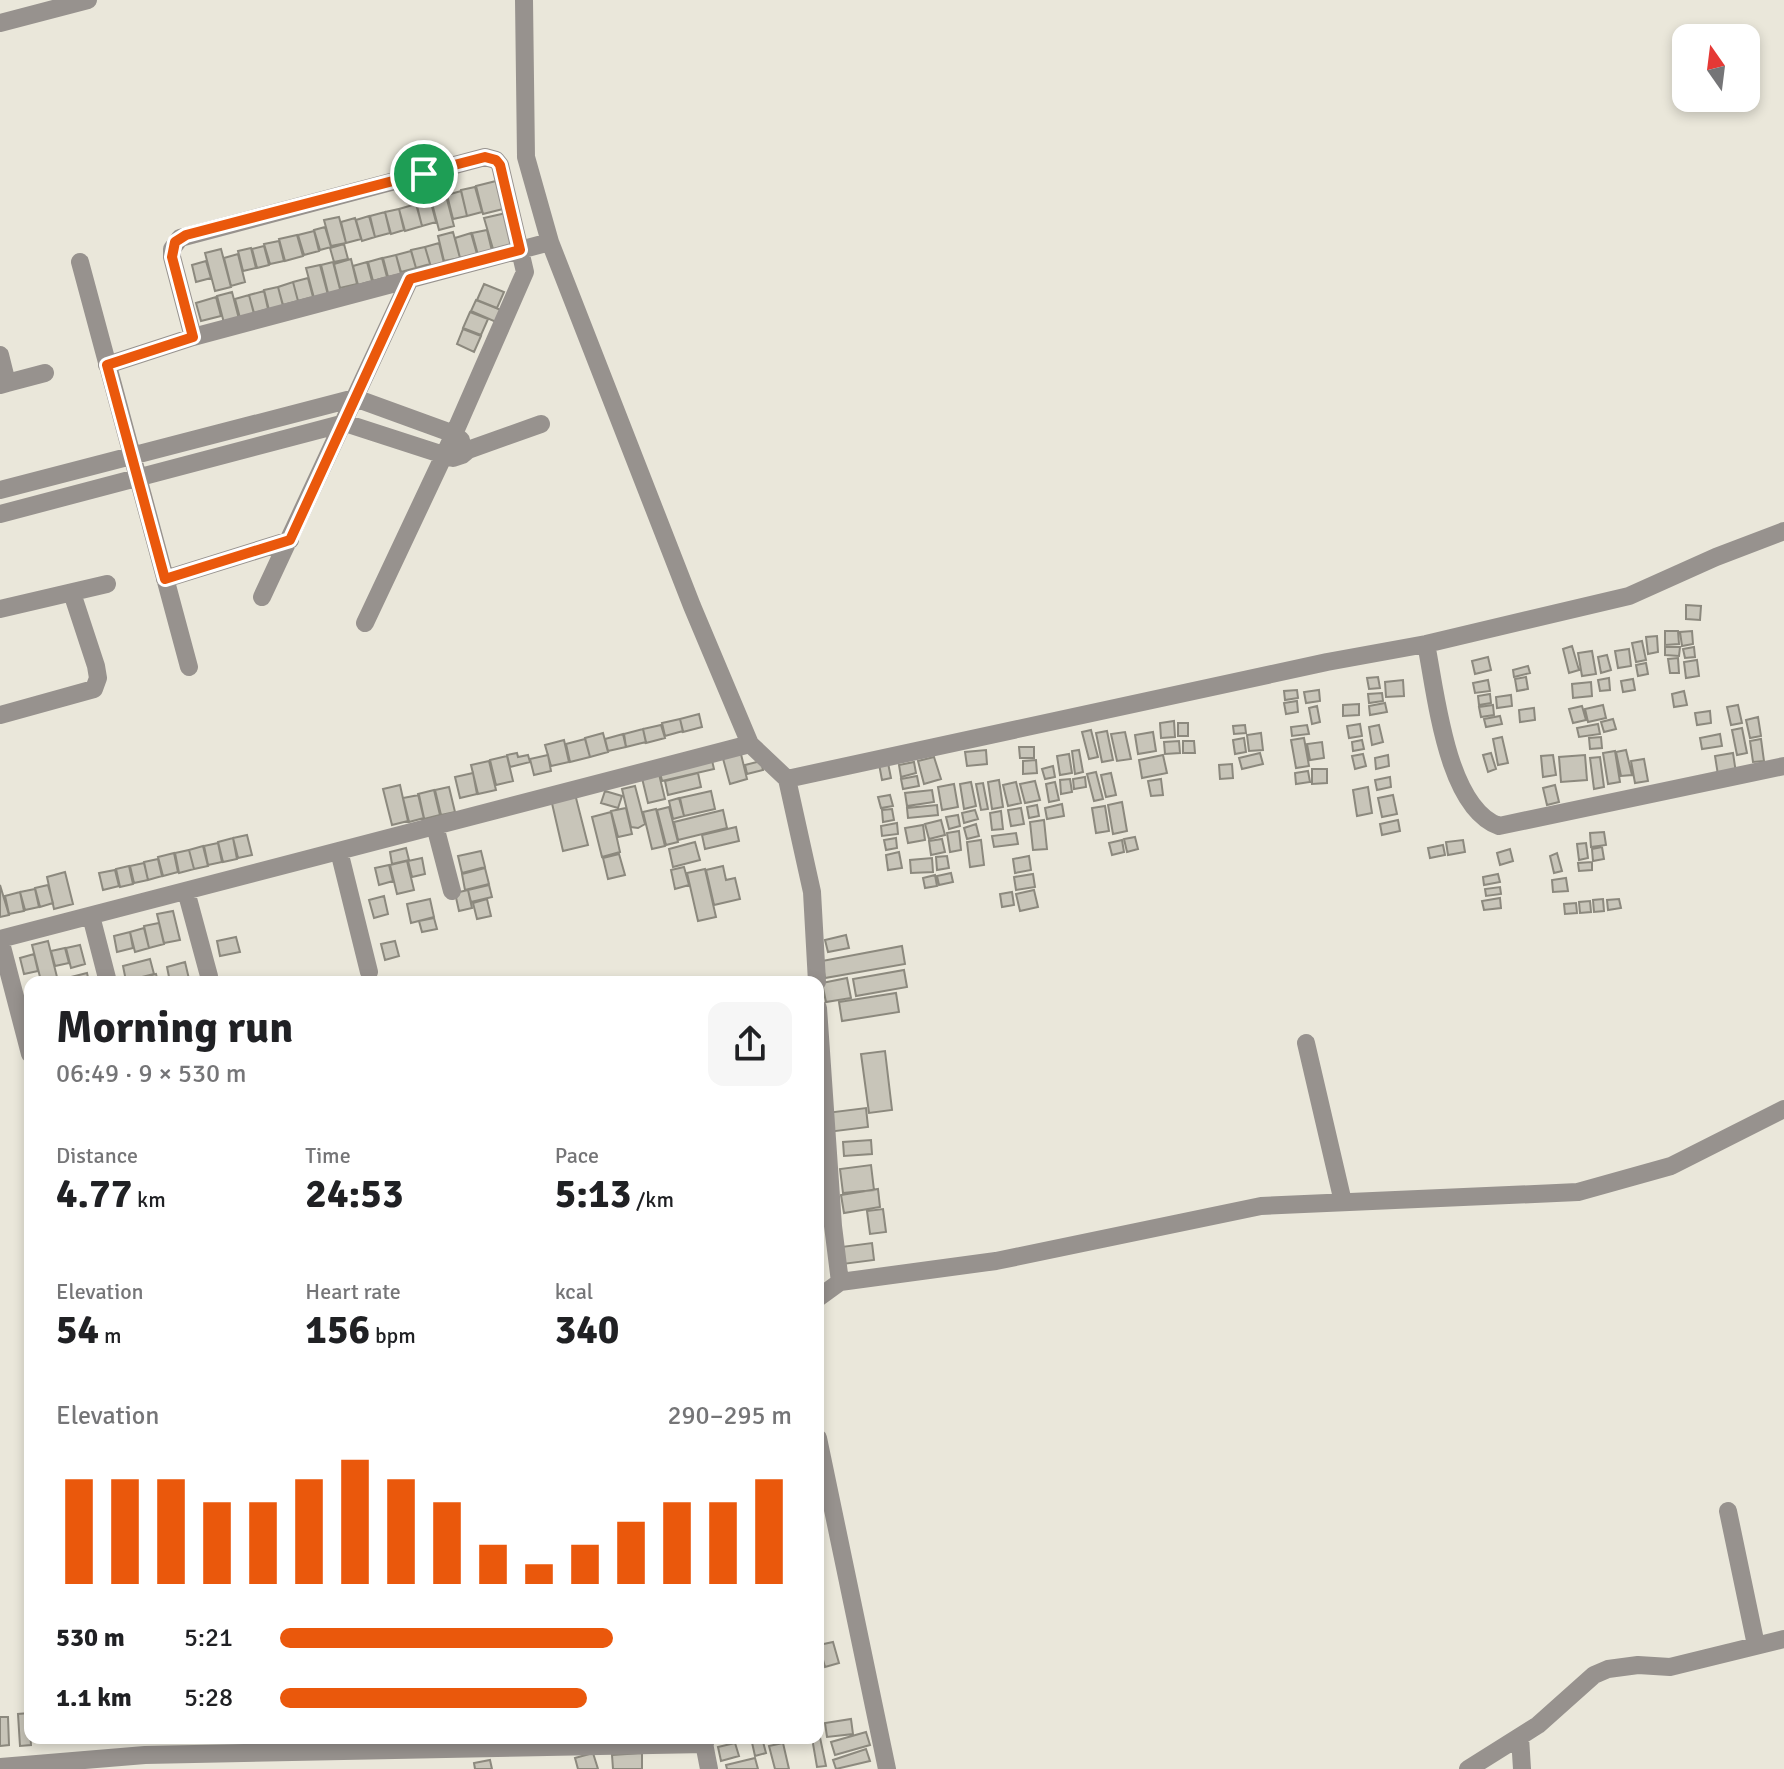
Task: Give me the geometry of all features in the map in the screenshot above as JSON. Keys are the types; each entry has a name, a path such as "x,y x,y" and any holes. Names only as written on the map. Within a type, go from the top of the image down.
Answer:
{"street":[{"path":"0,23 88,0"},
{"path":"524,0 526,157 550,242 692,606 750,744 787,779 812,892 817,976"},
{"path":"193,337 172,257 175,242 186,235 485,157 496,160 500,165 525,272 454,434 365,623"},
{"path":"107,365 193,337 550,242"},
{"path":"80,262 189,667"},
{"path":"262,597 410,279"},
{"path":"0,355 4,384 45,373"},
{"path":"0,490 355,398 454,434 468,450"},
{"path":"0,514 345,423 457,457 468,450 541,424"},
{"path":"787,779 1327,662 1426,644 1629,596 1784,531"},
{"path":"165,579 290,540"},
{"path":"0,609 107,584"},
{"path":"0,715 94,689 98,678 96,666 72,593"},
{"path":"1426,644 1452,771 1471,805 1492,824 1499,826 1784,766"},
{"path":"24,1031 0,939 750,744"},
{"path":"435,826 452,891"},
{"path":"339,851 369,972"},
{"path":"186,891 209,976"},
{"path":"91,916 106,976"},
{"path":"1306,1043 1343,1202"},
{"path":"824,1095 840,1282"},
{"path":"824,1294 840,1282 996,1261 1261,1206 1578,1192 1671,1166 1784,1109"},
{"path":"824,1467 887,1769"},
{"path":"1728,1511 1756,1645"},
{"path":"1468,1769 1538,1725 1594,1675 1608,1669 1638,1665 1670,1667 1784,1639"},
{"path":"1520,1737 1522,1769"},
{"path":"0,1767 179,1747 442,1744"},
{"path":"705,1744 709,1769"}],"building":[{"path":"496,181 503,209 483,214 476,186"},
{"path":"475,187 482,212 467,216 461,190"},
{"path":"444,188 454,226 439,230 429,192"},
{"path":"461,191 467,216 453,219 447,195"},
{"path":"430,199 436,222 422,226 416,202"},
{"path":"416,204 422,226 405,231 399,209"},
{"path":"399,209 404,230 391,234 385,212"},
{"path":"385,212 390,233 375,237 370,216"},
{"path":"506,213 514,244 493,249 484,218"},
{"path":"369,216 375,237 362,241 356,220"},
{"path":"339,217 346,243 331,246 324,220"},
{"path":"355,218 361,239 346,243 341,222"},
{"path":"325,227 331,247 320,250 314,230"},
{"path":"487,230 492,251 478,255 472,233"},
{"path":"314,231 319,251 304,255 298,235"},
{"path":"453,232 460,258 444,261 438,236"},
{"path":"471,233 477,254 460,258 455,238"},
{"path":"297,235 303,256 285,261 279,239"},
{"path":"279,241 284,261 270,264 264,244"},
{"path":"439,243 444,263 431,267 425,247"},
{"path":"344,244 348,259 334,262 330,248"},
{"path":"264,246 269,265 257,268 252,249"},
{"path":"425,247 430,264 416,268 411,250"},
{"path":"251,248 256,268 243,271 238,251"},
{"path":"221,249 231,287 215,291 205,253"},
{"path":"411,251 416,268 401,272 396,255"},
{"path":"238,254 245,282 231,286 224,258"},
{"path":"396,255 401,274 388,277 383,258"},
{"path":"382,258 387,277 373,281 368,262"},
{"path":"351,259 357,284 340,288 334,264"},
{"path":"206,261 211,278 196,282 192,265"},
{"path":"333,262 341,293 329,297 321,265"},
{"path":"367,262 372,281 358,285 353,266"},
{"path":"320,265 328,295 314,298 306,268"},
{"path":"308,278 313,297 298,301 293,282"},
{"path":"293,282 298,301 283,305 278,287"},
{"path":"484,284 504,292 497,308 477,300"},
{"path":"278,287 283,306 269,310 264,290"},
{"path":"264,291 268,309 254,313 249,295"},
{"path":"232,292 239,319 224,323 217,296"},
{"path":"249,295 254,314 240,318 235,299"},
{"path":"216,297 221,316 201,321 196,303"},
{"path":"476,300 501,310 496,322 471,311"},
{"path":"470,312 488,319 481,335 463,328"},
{"path":"463,329 481,336 474,352 457,344"},
{"path":"1686,605 1701,606 1700,620 1686,619"},
{"path":"1665,631 1678,631 1679,644 1665,645"},
{"path":"1692,631 1693,644 1682,646 1680,632"},
{"path":"1657,636 1658,652 1648,654 1646,637"},
{"path":"1642,641 1646,660 1636,662 1632,643"},
{"path":"1572,646 1579,670 1569,673 1563,649"},
{"path":"1665,647 1680,647 1679,656 1665,655"},
{"path":"1694,647 1695,657 1685,658 1683,649"},
{"path":"1629,649 1631,666 1618,668 1615,651"},
{"path":"1592,651 1596,674 1582,676 1578,653"},
{"path":"1607,655 1611,670 1601,673 1598,657"},
{"path":"1488,657 1491,670 1475,674 1472,661"},
{"path":"1678,658 1679,673 1670,673 1668,659"},
{"path":"1697,660 1699,676 1686,678 1684,662"},
{"path":"1646,663 1648,674 1638,676 1636,665"},
{"path":"1528,666 1530,673 1514,677 1513,670"},
{"path":"1378,677 1380,688 1369,689 1367,678"},
{"path":"1526,677 1528,689 1517,691 1515,679"},
{"path":"1609,678 1610,690 1600,691 1598,680"},
{"path":"1633,679 1635,690 1623,692 1621,681"},
{"path":"1403,680 1404,696 1386,697 1385,682"},
{"path":"1488,680 1490,691 1475,693 1473,683"},
{"path":"1591,682 1592,696 1573,698 1572,684"},
{"path":"1297,690 1298,698 1285,700 1284,691"},
{"path":"1319,690 1320,701 1306,703 1304,692"},
{"path":"1684,691 1687,705 1674,707 1672,694"},
{"path":"1382,693 1383,701 1369,703 1368,694"},
{"path":"1490,694 1491,703 1479,705 1478,696"},
{"path":"1511,695 1512,706 1497,708 1496,697"},
{"path":"1297,701 1298,712 1286,714 1284,703"},
{"path":"1385,703 1387,712 1370,715 1369,706"},
{"path":"1359,704 1359,715 1343,716 1343,705"},
{"path":"1493,705 1494,715 1481,717 1479,707"},
{"path":"1603,705 1606,718 1588,722 1585,709"},
{"path":"1738,705 1742,723 1731,725 1727,707"},
{"path":"1317,706 1320,722 1312,724 1309,708"},
{"path":"1582,706 1586,720 1573,723 1569,709"},
{"path":"1534,708 1535,720 1520,722 1519,710"},
{"path":"1710,711 1711,723 1697,725 1695,713"},
{"path":"699,714 702,727 683,732 680,719"},
{"path":"1500,716 1502,724 1486,727 1484,719"},
{"path":"1758,717 1761,736 1750,738 1746,720"},
{"path":"680,719 683,731 665,736 662,723"},
{"path":"1613,719 1616,729 1604,732 1601,722"},
{"path":"1174,721 1175,737 1161,738 1160,723"},
{"path":"1178,723 1188,723 1188,736 1178,736"},
{"path":"1360,724 1362,736 1349,738 1347,726"},
{"path":"1598,724 1600,734 1579,737 1577,728"},
{"path":"661,725 665,738 646,743 643,729"},
{"path":"1245,725 1246,733 1234,734 1233,726"},
{"path":"1307,725 1309,734 1292,736 1291,727"},
{"path":"1379,725 1383,742 1372,745 1369,727"},
{"path":"1742,728 1747,753 1737,755 1732,730"},
{"path":"643,729 646,742 626,747 624,734"},
{"path":"1091,730 1098,757 1089,759 1082,732"},
{"path":"1107,731 1113,760 1102,762 1096,733"},
{"path":"1125,732 1131,759 1117,761 1111,734"},
{"path":"1153,732 1156,751 1138,754 1135,735"},
{"path":"603,733 608,752 590,757 585,738"},
{"path":"1261,733 1263,750 1249,751 1247,735"},
{"path":"623,734 626,747 608,751 605,739"},
{"path":"1720,734 1722,746 1702,749 1700,738"},
{"path":"1502,737 1508,763 1498,765 1493,739"},
{"path":"1601,737 1602,748 1590,749 1589,738"},
{"path":"1244,738 1246,752 1235,754 1233,740"},
{"path":"1304,738 1309,766 1296,768 1291,740"},
{"path":"585,739 590,757 570,762 566,744"},
{"path":"1761,739 1764,761 1753,762 1750,741"},
{"path":"564,740 569,762 551,766 545,745"},
{"path":"1362,740 1364,749 1353,751 1352,742"},
{"path":"1179,741 1180,753 1165,754 1164,742"},
{"path":"1183,741 1194,741 1195,753 1183,753"},
{"path":"1322,742 1324,758 1310,760 1307,744"},
{"path":"1019,747 1034,747 1034,758 1020,758"},
{"path":"740,750 747,779 730,784 722,755"},
{"path":"986,750 987,764 967,766 965,752"},
{"path":"1079,750 1083,772 1075,774 1072,751"},
{"path":"1626,750 1632,775 1621,776 1616,752"},
{"path":"1615,751 1620,782 1608,784 1603,753"},
{"path":"517,753 518,757 528,755 530,762 510,767 507,755"},
{"path":"1260,753 1263,764 1242,769 1239,758"},
{"path":"1491,753 1496,769 1488,772 1483,755"},
{"path":"1733,753 1736,773 1718,775 1715,756"},
{"path":"1069,754 1072,773 1060,775 1057,756"},
{"path":"1363,754 1366,766 1355,769 1352,756"},
{"path":"548,755 551,771 534,775 530,759"},
{"path":"1163,755 1167,773 1142,778 1139,760"},
{"path":"1388,755 1389,766 1376,769 1375,758"},
{"path":"1553,755 1556,775 1543,777 1541,756"},
{"path":"1585,755 1587,780 1561,782 1559,757"},
{"path":"507,756 513,781 496,785 490,760"},
{"path":"711,756 714,769 662,781 659,768"},
{"path":"934,757 941,779 924,784 918,761"},
{"path":"1600,757 1604,787 1594,789 1590,758"},
{"path":"1644,759 1648,781 1635,783 1631,761"},
{"path":"1036,760 1037,773 1023,774 1023,761"},
{"path":"489,761 496,790 478,794 471,765"},
{"path":"761,761 763,770 747,774 745,765"},
{"path":"914,762 916,773 901,777 899,765"},
{"path":"888,763 891,778 882,780 879,764"},
{"path":"1232,764 1233,778 1220,779 1219,765"},
{"path":"1053,766 1055,777 1045,779 1042,769"},
{"path":"1312,769 1327,769 1327,783 1312,784"},
{"path":"658,770 665,799 648,803 641,774"},
{"path":"1308,771 1310,782 1296,784 1295,773"},
{"path":"1096,772 1103,799 1094,801 1087,774"},
{"path":"473,773 477,794 460,798 455,777"},
{"path":"698,773 701,787 668,795 665,781"},
{"path":"1111,773 1116,795 1106,797 1101,775"},
{"path":"917,776 919,786 903,789 901,779"},
{"path":"1085,777 1086,787 1074,789 1073,779"},
{"path":"1390,777 1391,787 1377,790 1375,780"},
{"path":"1070,779 1072,792 1061,794 1060,780"},
{"path":"1161,779 1163,795 1151,796 1148,781"},
{"path":"999,780 1003,807 992,809 988,782"},
{"path":"1035,781 1040,800 1025,803 1020,784"},
{"path":"971,782 976,806 964,809 960,784"},
{"path":"1016,782 1021,803 1008,806 1003,785"},
{"path":"1055,782 1059,800 1049,802 1046,784"},
{"path":"983,783 988,809 981,810 976,784"},
{"path":"954,784 958,807 942,810 938,787"},
{"path":"400,785 408,821 392,825 383,789"},
{"path":"1555,785 1559,802 1547,805 1543,788"},
{"path":"635,786 645,824 638,828 631,827 622,789"},
{"path":"449,787 455,812 441,815 435,790"},
{"path":"1368,787 1372,813 1357,816 1353,790"},
{"path":"434,790 440,815 424,819 418,794"},
{"path":"932,790 934,802 907,806 905,793"},
{"path":"605,791 622,796 618,808 601,803"},
{"path":"711,791 715,809 684,816 680,798"},
{"path":"575,794 588,845 563,851 551,799"},
{"path":"419,795 424,818 409,822 403,798"},
{"path":"890,795 893,806 881,808 878,797"},
{"path":"1393,795 1397,814 1382,817 1378,798"},
{"path":"679,798 684,816 673,819 669,801"},
{"path":"1122,802 1127,831 1113,834 1108,805"},
{"path":"1062,804 1064,816 1047,819 1045,808"},
{"path":"937,805 938,815 908,818 907,808"},
{"path":"1037,805 1039,816 1029,818 1027,807"},
{"path":"1105,806 1109,831 1096,833 1092,808"},
{"path":"669,807 678,842 666,845 657,810"},
{"path":"626,808 632,834 618,837 611,811"},
{"path":"1021,808 1024,824 1011,826 1008,810"},
{"path":"656,809 665,846 652,849 643,812"},
{"path":"892,809 894,820 883,822 882,810"},
{"path":"723,810 727,828 678,840 674,822"},
{"path":"975,810 978,819 964,823 962,813"},
{"path":"1001,811 1003,829 992,830 990,813"},
{"path":"611,812 620,852 602,857 592,817"},
{"path":"958,815 960,826 949,829 946,817"},
{"path":"941,820 945,835 929,839 925,824"},
{"path":"1044,820 1047,849 1033,850 1030,822"},
{"path":"1398,820 1400,831 1382,835 1380,824"},
{"path":"897,823 898,834 882,836 881,826"},
{"path":"976,824 979,836 967,839 964,828"},
{"path":"923,825 925,840 908,843 905,828"},
{"path":"736,827 739,841 705,849 702,835"},
{"path":"959,831 961,850 950,852 947,833"},
{"path":"1604,832 1606,845 1591,847 1590,833"},
{"path":"1016,833 1018,844 994,847 992,836"},
{"path":"247,835 252,855 238,858 233,838"},
{"path":"1135,837 1138,849 1127,852 1124,839"},
{"path":"233,838 237,859 223,862 218,842"},
{"path":"896,838 897,848 886,850 884,840"},
{"path":"942,839 945,852 931,855 929,841"},
{"path":"981,840 984,865 970,867 967,842"},
{"path":"1122,840 1124,852 1112,855 1109,843"},
{"path":"1463,840 1465,852 1448,855 1446,842"},
{"path":"695,842 700,860 673,867 669,849"},
{"path":"218,843 222,862 208,865 204,846"},
{"path":"1586,843 1588,858 1579,860 1577,844"},
{"path":"1443,845 1445,855 1430,858 1428,848"},
{"path":"203,846 208,866 194,869 189,850"},
{"path":"1602,847 1604,859 1593,861 1592,849"},
{"path":"406,848 409,860 392,864 390,852"},
{"path":"1510,849 1513,861 1500,865 1497,853"},
{"path":"189,850 194,869 179,873 175,853"},
{"path":"481,851 485,867 462,873 458,856"},
{"path":"899,852 902,868 888,870 886,855"},
{"path":"174,853 178,872 163,876 158,857"},
{"path":"1557,853 1562,871 1554,873 1550,856"},
{"path":"619,854 625,875 608,879 603,858"},
{"path":"947,856 949,868 937,870 936,857"},
{"path":"1029,856 1031,870 1015,873 1013,859"},
{"path":"422,858 425,874 412,877 408,861"},
{"path":"932,858 933,872 911,873 910,860"},
{"path":"158,859 162,876 148,880 144,862"},
{"path":"407,861 414,890 397,894 390,865"},
{"path":"1592,862 1592,870 1579,871 1578,863"},
{"path":"144,863 148,880 134,883 130,866"},
{"path":"389,865 393,881 379,885 375,868"},
{"path":"129,866 133,884 120,887 116,869"},
{"path":"723,866 726,880 735,878 740,899 714,905 706,870"},
{"path":"684,867 689,885 675,889 671,870"},
{"path":"485,868 489,884 465,890 462,874"},
{"path":"705,869 716,917 698,921 687,873"},
{"path":"115,870 119,886 103,890 99,873"},
{"path":"65,872 73,904 54,909 47,877"},
{"path":"951,873 953,882 939,885 937,876"},
{"path":"1033,874 1035,887 1016,890 1014,877"},
{"path":"1498,874 1500,882 1484,885 1483,877"},
{"path":"935,875 937,886 925,888 923,878"},
{"path":"1566,878 1568,891 1553,892 1552,880"},
{"path":"0,885 9,915 0,917"},
{"path":"48,885 53,903 40,907 35,888"},
{"path":"489,885 492,897 471,902 468,890"},
{"path":"1500,887 1501,894 1486,896 1485,889"},
{"path":"35,889 39,907 25,910 20,892"},
{"path":"468,890 472,908 459,911 455,893"},
{"path":"1034,890 1038,907 1020,911 1016,894"},
{"path":"20,892 24,911 9,914 5,896"},
{"path":"1012,892 1014,905 1002,907 1000,894"},
{"path":"384,896 388,914 374,918 369,900"},
{"path":"1500,898 1501,908 1484,910 1482,901"},
{"path":"430,899 434,917 411,923 407,904"},
{"path":"487,899 491,916 477,919 473,903"},
{"path":"1603,899 1604,911 1594,912 1593,900"},
{"path":"1619,899 1621,908 1608,910 1607,900"},
{"path":"1590,901 1591,912 1580,913 1579,902"},
{"path":"1576,903 1577,913 1565,914 1564,904"},
{"path":"173,911 180,940 164,943 157,914"},
{"path":"434,918 437,929 422,932 419,921"},
{"path":"159,923 164,944 149,948 144,926"},
{"path":"144,928 149,948 135,952 130,932"},
{"path":"130,932 133,948 117,952 114,936"},
{"path":"846,935 849,948 828,952 825,940"},
{"path":"236,937 240,952 220,956 217,941"},
{"path":"48,941 57,976 40,976 32,945"},
{"path":"395,941 399,956 385,960 381,944"},
{"path":"80,945 85,964 71,968 66,948"},
{"path":"902,946 905,964 825,978 822,961"},
{"path":"65,948 69,963 55,966 51,951"},
{"path":"34,954 38,971 24,974 20,958"},
{"path":"150,959 154,974 125,976 123,966"},
{"path":"185,962 188,976 169,976 167,967"},
{"path":"904,970 907,987 856,996 853,979"},
{"path":"847,978 851,998 826,1002 824,983"},
{"path":"896,993 899,1012 842,1021 839,1002"},
{"path":"885,1051 892,1110 869,1113 861,1054"},
{"path":"866,1108 868,1127 828,1132 826,1113"},
{"path":"871,1140 872,1154 844,1156 843,1142"},
{"path":"871,1165 874,1190 843,1193 840,1169"},
{"path":"878,1189 880,1207 844,1213 841,1195"},
{"path":"883,1209 886,1232 870,1234 867,1211"},
{"path":"872,1243 874,1260 843,1264 841,1247"},
{"path":"833,1642 839,1663 825,1667 824,1644"},
{"path":"24,1713 24,1744 31,1745 20,1746 18,1714"},
{"path":"0,1717 8,1717 9,1745 0,1746"},
{"path":"851,1719 853,1734 827,1737 825,1723"},
{"path":"866,1732 870,1745 835,1755 831,1742"},
{"path":"735,1744 739,1756 721,1761 718,1747"},
{"path":"752,1744 764,1744 766,1753 755,1756"},
{"path":"783,1744 789,1769 775,1769 769,1746"},
{"path":"813,1744 821,1744 826,1766 817,1767"},
{"path":"866,1749 870,1761 836,1769 833,1760"},
{"path":"593,1753 598,1769 578,1769 575,1758"},
{"path":"642,1753 642,1769 613,1769 612,1755"},
{"path":"755,1758 758,1769 727,1769 726,1765"},
{"path":"490,1760 492,1769 475,1769 474,1763"}],"route":[{"path":"485,157 496,160 500,165 520,250 410,279 290,540 165,579 107,365 193,337 172,257 175,242 186,235 424,174 485,157"}]}
